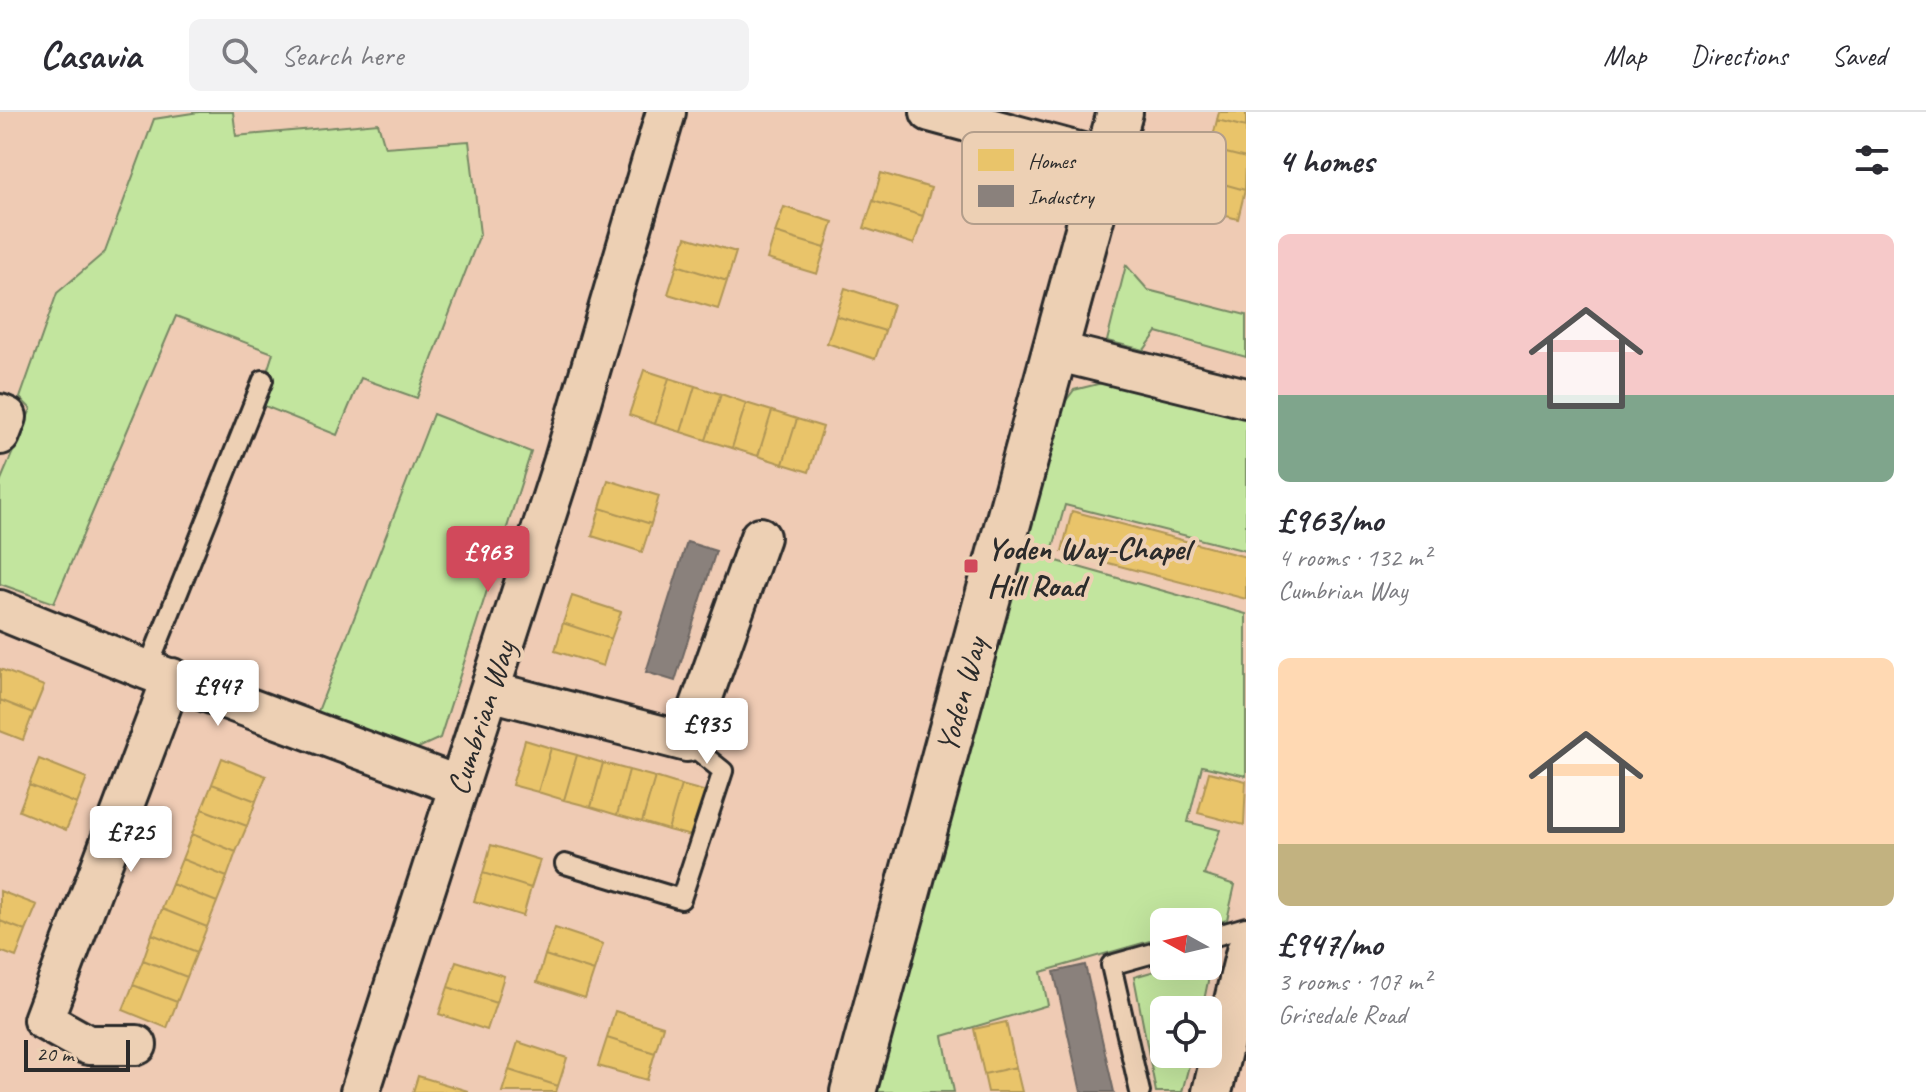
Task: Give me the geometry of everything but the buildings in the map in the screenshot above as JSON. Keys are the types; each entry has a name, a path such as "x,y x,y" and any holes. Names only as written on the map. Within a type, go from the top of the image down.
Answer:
{"main road":[{"name":"Yoden Way","path":"1115,132 1120,112"},
{"name":"Yoden Way","path":"853,1092 1090,224"}],"street":[{"name":"Cumbrian Way","path":"360,1092 563,463 666,112"},
{"path":"930,112 1004,132"},
{"path":"1055,351 1246,398"},
{"path":"0,414 7,417 0,435"},
{"path":"490,691 687,742 760,537"},
{"path":"0,610 160,674 459,786"},
{"path":"137,1045 88,1045 43,1020 160,674"},
{"path":"1212,1092 1246,951"}],"lane":[{"path":"160,674 263,380"},
{"path":"565,864 681,899 723,771 687,742"},
{"path":"1222,934 1246,927"},
{"path":"1140,1092 1111,965 1150,954"}],"green space":[{"path":"199,112 233,112 236,136 378,123 385,147 469,141 480,234 417,398 361,378 337,435 257,403 273,353 176,316 54,603 0,584 0,482 31,409 20,398 57,293 105,252 154,119"},
{"path":"1126,265 1148,290 1246,315 1246,357 1157,332 1144,350 1107,341"},
{"path":"1106,382 1246,418 1246,551 1065,505 1050,559 1246,614 1246,776 1202,766 1188,822 1220,830 1204,875 1235,885 1227,920 1222,921 1222,908 1150,908 1150,941 1041,972 1048,1005 943,1036 954,1092 869,1092 1056,414 1074,390"},
{"path":"433,414 531,452 440,738 414,750 317,714"},
{"path":"1150,972 1150,980 1208,980 1205,996 1150,996 1150,1061 1134,977"},
{"path":"1151,1068 1188,1068 1182,1092 1156,1092"}],"place":[{"name":"Yoden Way-Chapel Hill Road","path":"971,566"}]}
